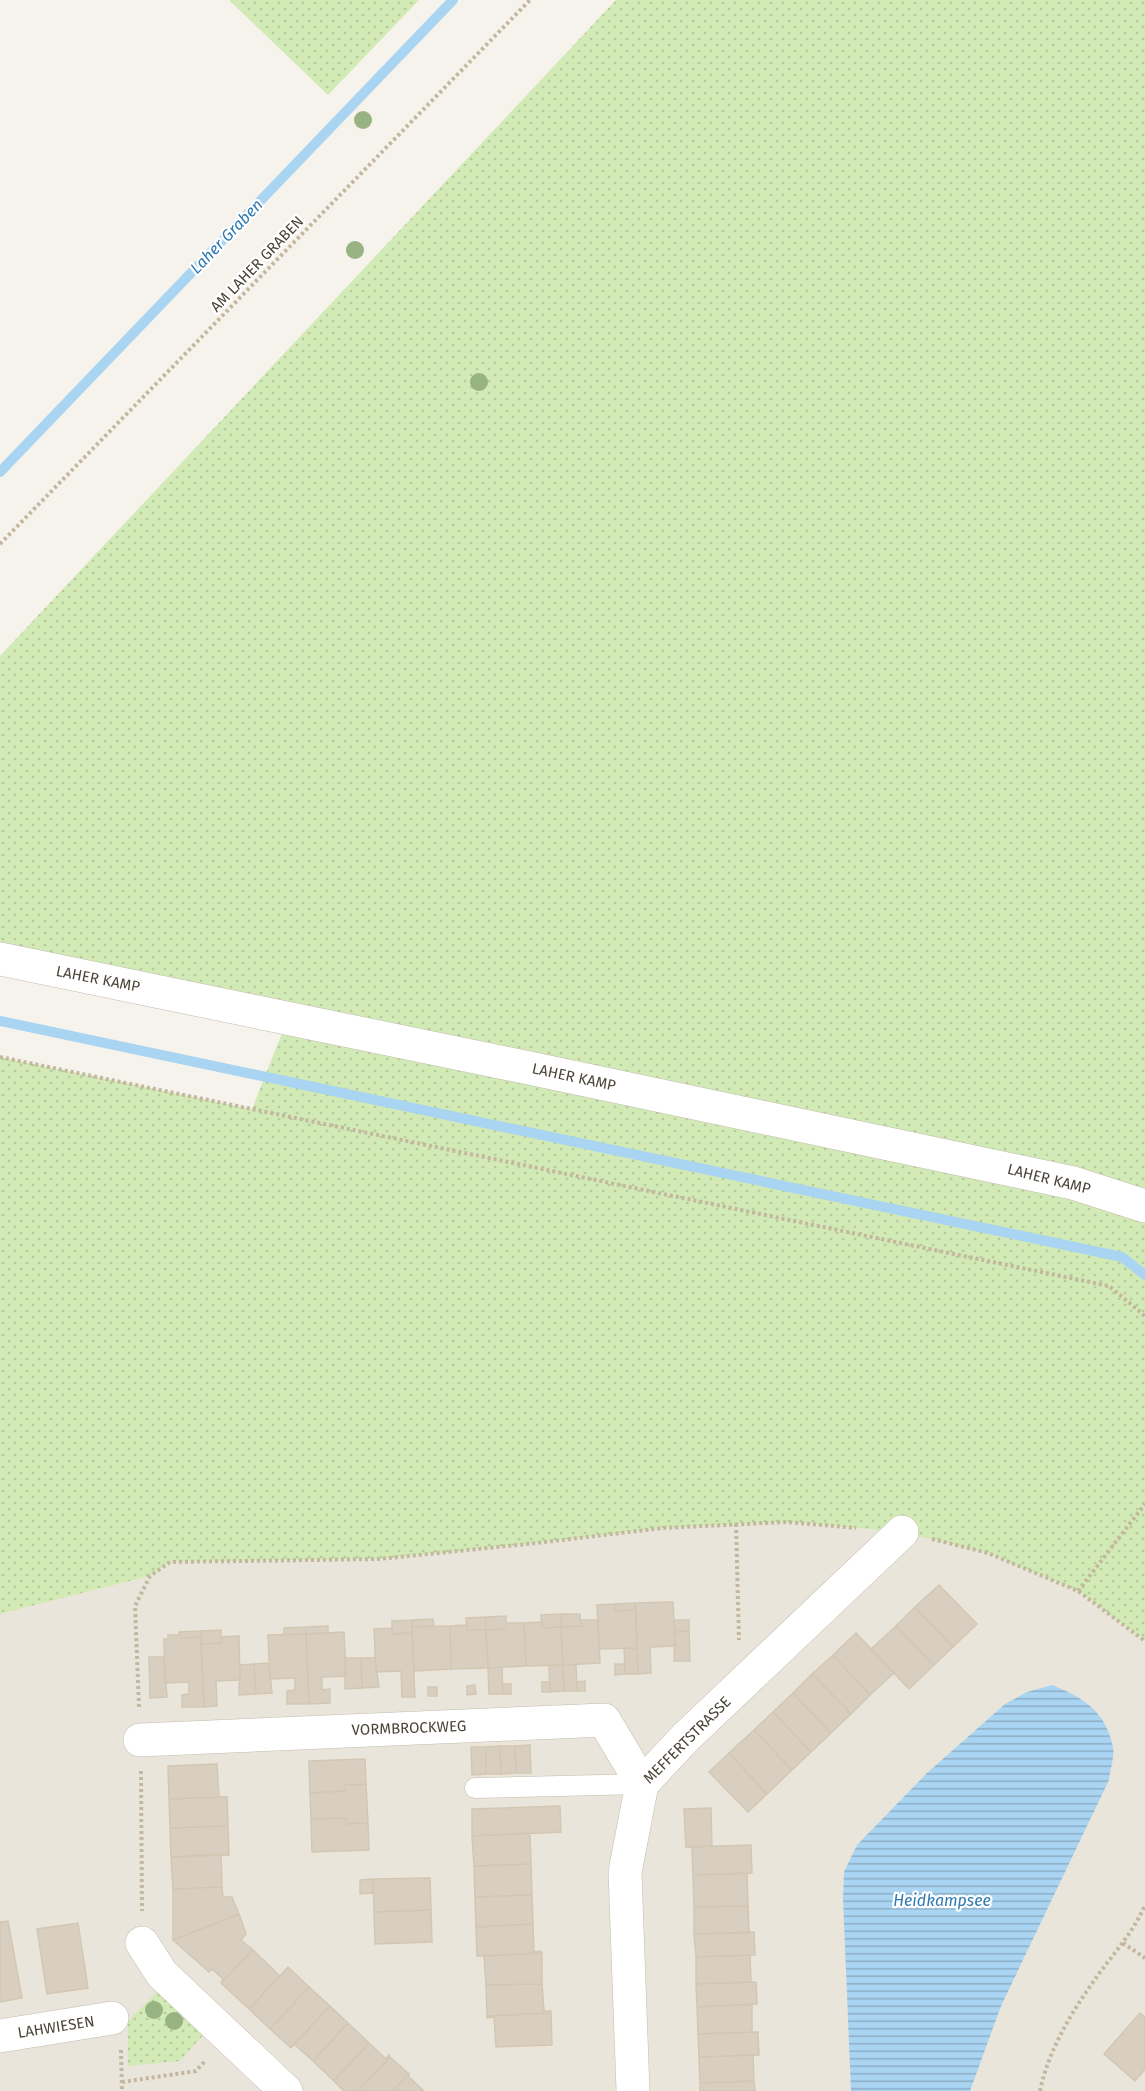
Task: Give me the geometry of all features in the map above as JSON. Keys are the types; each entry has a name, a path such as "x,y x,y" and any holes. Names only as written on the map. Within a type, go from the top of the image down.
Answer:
{"street":[{"name":"LAHER KAMP","path":"0,959 522,1066 1061,1181 1145,1206"},
{"name":"MEFFERTSTRASSE","path":"633,2091 625,1872 642,1784 686,1738 902,1532"},
{"name":"VORMBROCKWEG","path":"141,1740 604,1720 642,1784"},
{"path":"142,1943 162,1974 286,2091"},
{"name":"LAHWIESEN","path":"0,2036 116,2029"}],"lane":[{"path":"474,1788 642,1784"}],"path":[{"name":"AM LAHER GRABEN","path":"0,544 530,0"},
{"path":"0,1057 1109,1286 1145,1316"},
{"path":"1078,1591 1145,1504"},
{"path":"142,1943 141,1740 135,1606 150,1576 170,1562 379,1559 663,1528 787,1522 902,1532 988,1553 1078,1591 1145,1641"},
{"path":"736,1524 740,1687"},
{"path":"1040,2091 1052,2048 1079,2003 1123,1943 1145,1905"},
{"path":"1123,1943 1145,1958"},
{"path":"116,2029 122,2091"},
{"path":"122,2082 196,2071 229,2037"}],"shaded area":[{"path":"787,1522 902,1532 988,1553 1078,1591 1145,1641 1145,2091 0,2091 0,1614 150,1576 170,1562 379,1559 663,1528"}],"green space":[{"path":"229,0 419,0 328,95"},
{"path":"616,0 1145,0 1145,1641 1078,1591 988,1553 902,1532 787,1522 663,1528 379,1559 170,1562 150,1576 0,1614 0,1057 252,1109 288,1018 0,959 0,656"},
{"path":"161,1988 206,2032 180,2061 128,2066 128,2021"}],"water":[{"name":"Heidkampsee","path":"1052,1685 1083,1700 1105,1724 1110,1734 1113,1751 1109,1780 1001,2006 970,2091 851,2091 843,1899 844,1872 857,1845 927,1773 1005,1704 1027,1692"}],"building":[{"path":"939,1585 977,1624 953,1647 915,1607"},
{"path":"673,1602 675,1646 650,1647 651,1673 638,1674 635,1603"},
{"path":"635,1603 636,1610 615,1611 615,1604"},
{"path":"615,1604 615,1611 636,1610 637,1648 599,1649 597,1605"},
{"path":"915,1607 953,1647 934,1665 896,1626"},
{"path":"561,1614 580,1614 581,1626 561,1627"},
{"path":"561,1614 561,1627 542,1628 541,1615"},
{"path":"506,1616 506,1629 486,1630 486,1617"},
{"path":"486,1617 486,1630 467,1630 466,1618"},
{"path":"433,1619 434,1626 412,1627 412,1620"},
{"path":"412,1620 412,1633 392,1634 392,1621"},
{"path":"581,1620 598,1620 600,1663 563,1665 561,1627 581,1626"},
{"path":"674,1620 689,1620 689,1631 675,1632"},
{"path":"541,1622 542,1628 561,1627 563,1665 526,1666 524,1623"},
{"path":"506,1623 524,1623 526,1666 488,1668 486,1630 506,1629"},
{"path":"466,1625 467,1630 486,1630 488,1668 451,1669 450,1626"},
{"path":"328,1626 328,1633 306,1634 306,1627"},
{"path":"450,1626 451,1669 414,1671 412,1627"},
{"path":"896,1626 934,1665 909,1689 871,1649"},
{"path":"306,1627 306,1634 284,1635 284,1628"},
{"path":"392,1628 392,1634 412,1633 415,1697 402,1697 401,1671 376,1672 374,1629"},
{"path":"221,1630 221,1643 201,1644 201,1631"},
{"path":"201,1631 201,1637 181,1638 179,1635 179,1632"},
{"path":"689,1631 690,1661 674,1661 675,1632"},
{"path":"344,1632 346,1676 322,1677 322,1690 330,1689 330,1703 309,1704 306,1634"},
{"path":"856,1633 894,1673 870,1695 833,1655"},
{"path":"306,1634 309,1704 287,1704 287,1691 295,1690 295,1678 270,1679 268,1635"},
{"path":"168,1635 181,1635 181,1638 201,1637 204,1707 182,1707 182,1695 189,1694 189,1682 165,1683 164,1639 168,1639"},
{"path":"239,1636 240,1680 216,1681 217,1706 204,1707 201,1644 221,1643 221,1637"},
{"path":"624,1648 637,1648 638,1674 625,1674"},
{"path":"833,1655 870,1695 851,1714 812,1674"},
{"path":"149,1657 164,1657 167,1697 150,1698"},
{"path":"345,1658 361,1658 362,1688 345,1689"},
{"path":"361,1658 375,1658 379,1687 362,1688"},
{"path":"269,1663 272,1693 256,1694 254,1664"},
{"path":"254,1664 256,1694 239,1695 240,1665"},
{"path":"615,1664 624,1664 625,1674 615,1675"},
{"path":"549,1665 563,1665 564,1691 550,1692"},
{"path":"563,1665 576,1665 577,1691 564,1691"},
{"path":"502,1667 503,1694 489,1694 488,1668"},
{"path":"812,1674 851,1714 831,1733 793,1693"},
{"path":"585,1681 585,1691 577,1691 577,1682"},
{"path":"542,1682 550,1682 550,1692 542,1692"},
{"path":"502,1684 511,1684 511,1694 503,1694"},
{"path":"475,1685 476,1694 467,1695 467,1686"},
{"path":"428,1687 437,1687 437,1696 428,1696"},
{"path":"793,1693 831,1733 811,1752 773,1712"},
{"path":"773,1712 811,1752 792,1770 754,1730"},
{"path":"754,1730 792,1770 767,1794 729,1753"},
{"path":"530,1745 531,1773 516,1773 515,1746"},
{"path":"500,1746 501,1774 486,1774 486,1747"},
{"path":"500,1746 515,1746 516,1773 501,1774"},
{"path":"471,1747 486,1747 486,1774 472,1775"},
{"path":"729,1753 767,1794 748,1812 709,1772"},
{"path":"365,1759 366,1784 345,1785 345,1791 310,1793 309,1761"},
{"path":"217,1764 219,1797 227,1797 169,1799 168,1766"},
{"path":"366,1784 368,1823 346,1824 346,1818 311,1819 310,1793 345,1791 345,1785"},
{"path":"227,1797 228,1826 170,1828 169,1799"},
{"path":"560,1806 561,1832 472,1836 472,1809"},
{"path":"711,1808 712,1846 686,1847 684,1809"},
{"path":"346,1818 346,1824 368,1823 369,1850 312,1852 311,1819"},
{"path":"228,1826 229,1855 171,1857 170,1828"},
{"path":"530,1833 531,1864 474,1866 472,1836"},
{"path":"751,1845 752,1873 693,1875 692,1847"},
{"path":"221,1854 222,1887 173,1889 171,1857"},
{"path":"531,1864 532,1895 475,1897 474,1866"},
{"path":"747,1873 748,1906 694,1907 693,1875"},
{"path":"430,1878 431,1910 374,1912 373,1879"},
{"path":"373,1879 373,1893 360,1894 360,1880"},
{"path":"222,1887 223,1897 232,1897 239,1914 173,1940 173,1889"},
{"path":"532,1895 533,1924 476,1927 475,1897"},
{"path":"748,1906 749,1933 694,1934 694,1907"},
{"path":"431,1910 432,1942 375,1944 374,1912"},
{"path":"239,1914 246,1934 241,1940 253,1950 221,1983 223,1979 212,1969 209,1972 173,1940"},
{"path":"8,1921 22,1998 0,2002 0,1922"},
{"path":"78,1923 88,1988 47,1994 37,1929"},
{"path":"533,1924 534,1952 541,1951 542,1953 477,1956 476,1927"},
{"path":"754,1932 755,1955 696,1957 694,1934"},
{"path":"253,1950 280,1976 249,2009 221,1983"},
{"path":"542,1953 542,1984 486,1985 484,1956"},
{"path":"750,1955 751,1982 696,1984 696,1957"},
{"path":"288,1967 309,1987 270,2029 249,2009"},
{"path":"756,1982 757,2004 697,2007 696,1984"},
{"path":"542,1984 544,2011 551,2011 551,2013 487,2016 486,1985"},
{"path":"309,1987 330,2006 291,2048 270,2029"},
{"path":"752,2004 752,2032 698,2034 697,2007"},
{"path":"330,2006 348,2023 313,2061 294,2044"},
{"path":"551,2013 552,2045 496,2047 494,2017 487,2018 487,2016"},
{"path":"1140,2013 1145,2017 1145,2069 1135,2081 1104,2054"},
{"path":"348,2023 369,2043 334,2081 313,2061"},
{"path":"758,2032 759,2055 699,2057 698,2034"},
{"path":"369,2043 386,2059 389,2055 390,2057 358,2091 344,2091 334,2081"},
{"path":"753,2055 754,2081 700,2083 699,2057"},
{"path":"390,2057 409,2074 393,2091 358,2091"},
{"path":"409,2074 409,2077 424,2091 393,2091"},
{"path":"754,2081 755,2091 700,2091 700,2083"}],"waterway":[{"name":"Laher Graben","path":"0,472 453,0"},
{"path":"0,1021 1122,1257 1145,1275"}]}
